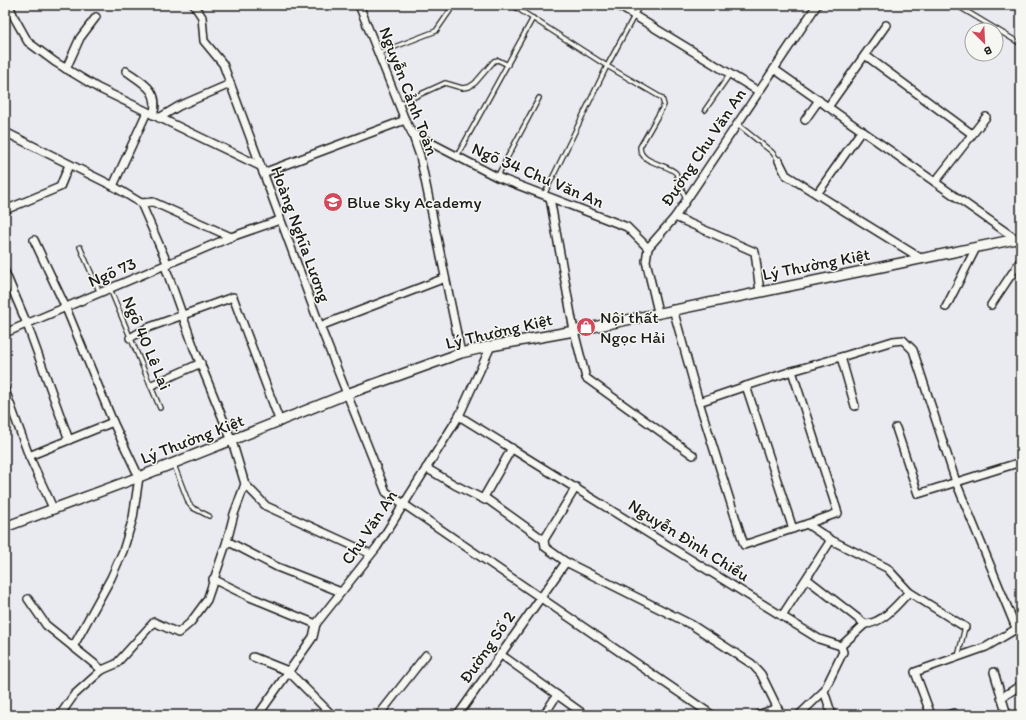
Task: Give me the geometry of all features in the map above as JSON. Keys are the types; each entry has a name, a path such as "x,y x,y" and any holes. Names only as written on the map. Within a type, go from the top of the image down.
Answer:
{"street":[{"path":"9,5 28,42 66,69 98,88 261,170 405,120"},
{"name":"Hoàng Nghĩa Lương","path":"194,5 202,17 204,41 223,64 320,326 383,487 390,496 541,597 712,715"},
{"name":"Nguyễn Cảnh Toàn","path":"359,5 420,156 461,353"},
{"path":"616,5 758,91"},
{"name":"Đường Chu Văn An","path":"648,248 675,217 817,5"},
{"path":"66,69 80,38 96,17"},
{"path":"828,107 886,25"},
{"path":"865,55 972,134"},
{"path":"774,69 1019,239"},
{"path":"113,186 153,115 156,105 155,96 144,84 126,71"},
{"path":"153,115 179,106 230,84"},
{"path":"805,120 819,100"},
{"path":"935,182 986,117"},
{"path":"817,194 862,130"},
{"path":"5,132 113,186 141,203 153,202 230,237"},
{"name":"Ngõ 34 Chu Văn An","path":"412,133 497,177 627,228 648,248"},
{"path":"779,161 786,175 922,259"},
{"path":"5,210 60,188 69,165"},
{"path":"547,196 584,375 589,382 693,455"},
{"path":"141,203 166,265 201,363 232,441 245,484 266,506 371,554"},
{"path":"675,217 755,252 760,292"},
{"name":"Ngõ 73","path":"5,333 230,237 280,220"},
{"name":"Lý Thường Kiệt","path":"5,527 174,464 346,394 461,353 1019,239"},
{"path":"34,240 66,308 113,422 140,477 133,518 123,552 111,578 74,647"},
{"path":"648,248 646,261 658,312"},
{"path":"946,307 976,248"},
{"path":"991,305 1021,260"},
{"path":"5,272 28,324 69,440"},
{"path":"320,326 445,278"},
{"path":"130,338 147,328 184,316 233,297 280,422"},
{"path":"673,309 699,402 744,545 838,513 792,371"},
{"path":"699,402 792,371 893,341 903,340 908,343 913,350 956,482 1019,627 986,647 915,672 931,715"},
{"name":"Chu Văn An","path":"258,715 312,636 316,624 371,554 403,505 458,416 491,346"},
{"path":"841,357 855,406"},
{"path":"152,385 201,363"},
{"path":"746,386 793,528"},
{"path":"5,390 29,456 53,508"},
{"name":"Nguyễn Đình Chiểu","path":"458,416 576,487 819,639 841,646"},
{"path":"29,456 113,422"},
{"path":"896,428 918,494 1020,464"},
{"path":"485,500 484,494 512,448"},
{"path":"426,468 485,500 544,540"},
{"path":"60,715 74,695 102,670 116,664 154,622 178,634 190,622 207,600 228,541 234,514 245,484"},
{"path":"576,487 544,540 545,547 566,562 692,624 752,664 764,679 781,715"},
{"path":"807,524 831,540 887,568 909,592 965,627"},
{"path":"782,616 831,540"},
{"path":"228,541 277,567 341,592"},
{"name":"Đường Số 2","path":"458,715 566,562"},
{"path":"807,579 864,624 871,624 892,610 909,592"},
{"path":"213,580 316,624"},
{"path":"28,599 46,625 102,670"},
{"path":"799,715 824,690 843,652 841,646 864,624"},
{"path":"500,654 585,715"},
{"path":"379,715 426,655"},
{"path":"253,657 288,671 332,715"},
{"path":"994,672 1007,715"},
{"path":"1001,698 1021,686"},
{"path":"824,690 832,715"},
{"path":"544,715 557,696"},
{"path":"758,715 777,708"},
{"path":"947,715 954,713"}],"lane":[{"path":"379,53 436,31 454,5"},
{"path":"512,5 607,66 663,99 664,105 640,147 640,150 647,159 676,173 686,200"},
{"path":"547,196 607,66 633,15 640,5"},
{"path":"956,5 1021,44"},
{"path":"456,157 533,18"},
{"path":"399,104 445,82 462,88 472,86 494,61 498,60 508,65"},
{"path":"705,110 730,74"},
{"path":"497,177 539,98"},
{"path":"736,124 772,152 779,161"},
{"path":"80,247 100,293"},
{"name":"Ngõ 40 Lê Lai","path":"110,289 130,338 152,385 160,408"},
{"path":"174,464 189,504 193,508 209,516"},
{"path":"958,658 965,627"}],"place":[{"name":"Blue Sky Academy","path":"333,202"},
{"name":"Nội thất Ngọc Hải","path":"586,327"}]}
